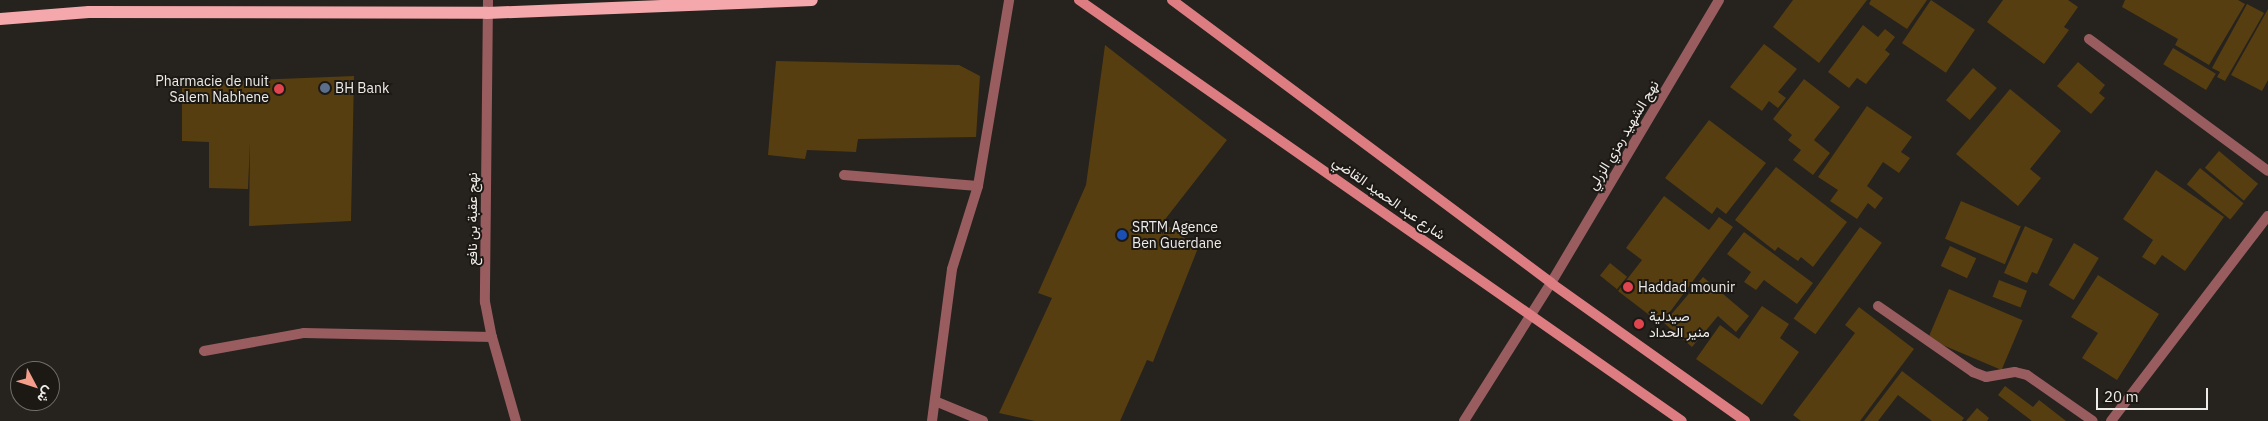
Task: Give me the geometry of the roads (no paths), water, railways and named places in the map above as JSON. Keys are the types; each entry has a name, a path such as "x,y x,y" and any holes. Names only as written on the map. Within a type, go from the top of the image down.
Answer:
{"main road":[{"path":"0,19 89,12 487,13 812,0"},
{"name":"شارع عبد الحميد القاضي","path":"1079,0 1682,421"},
{"name":"شارع عبد الحميد القاضي","path":"1172,0 1550,283 1745,421"}],"street":[{"name":"نهج عقبة بن نافع","path":"488,0 485,302 492,337 516,421"},
{"path":"932,421 952,268 978,186 1009,0"},
{"name":"نهج الشهيد رمزي الزرلي","path":"1464,421 1550,283 1719,0"},
{"path":"2089,39 2268,171"},
{"path":"844,175 978,186"},
{"path":"2111,421 2268,216"},
{"path":"1878,306 1973,372 1986,376 2015,372 2027,375 2093,421"},
{"path":"204,351 304,333 492,337"},
{"path":"935,401 983,421"}],"place":[{"name":"BH Bank","path":"325,88"},
{"name":"Pharmacie de nuit Salem Nabhene","path":"279,89"},
{"name":"SRTM Agence Ben Guerdane","path":"1122,235"},
{"name":"Haddad mounir","path":"1628,287"},
{"name":"صيدلية منير الحداد","path":"1639,324"}]}
